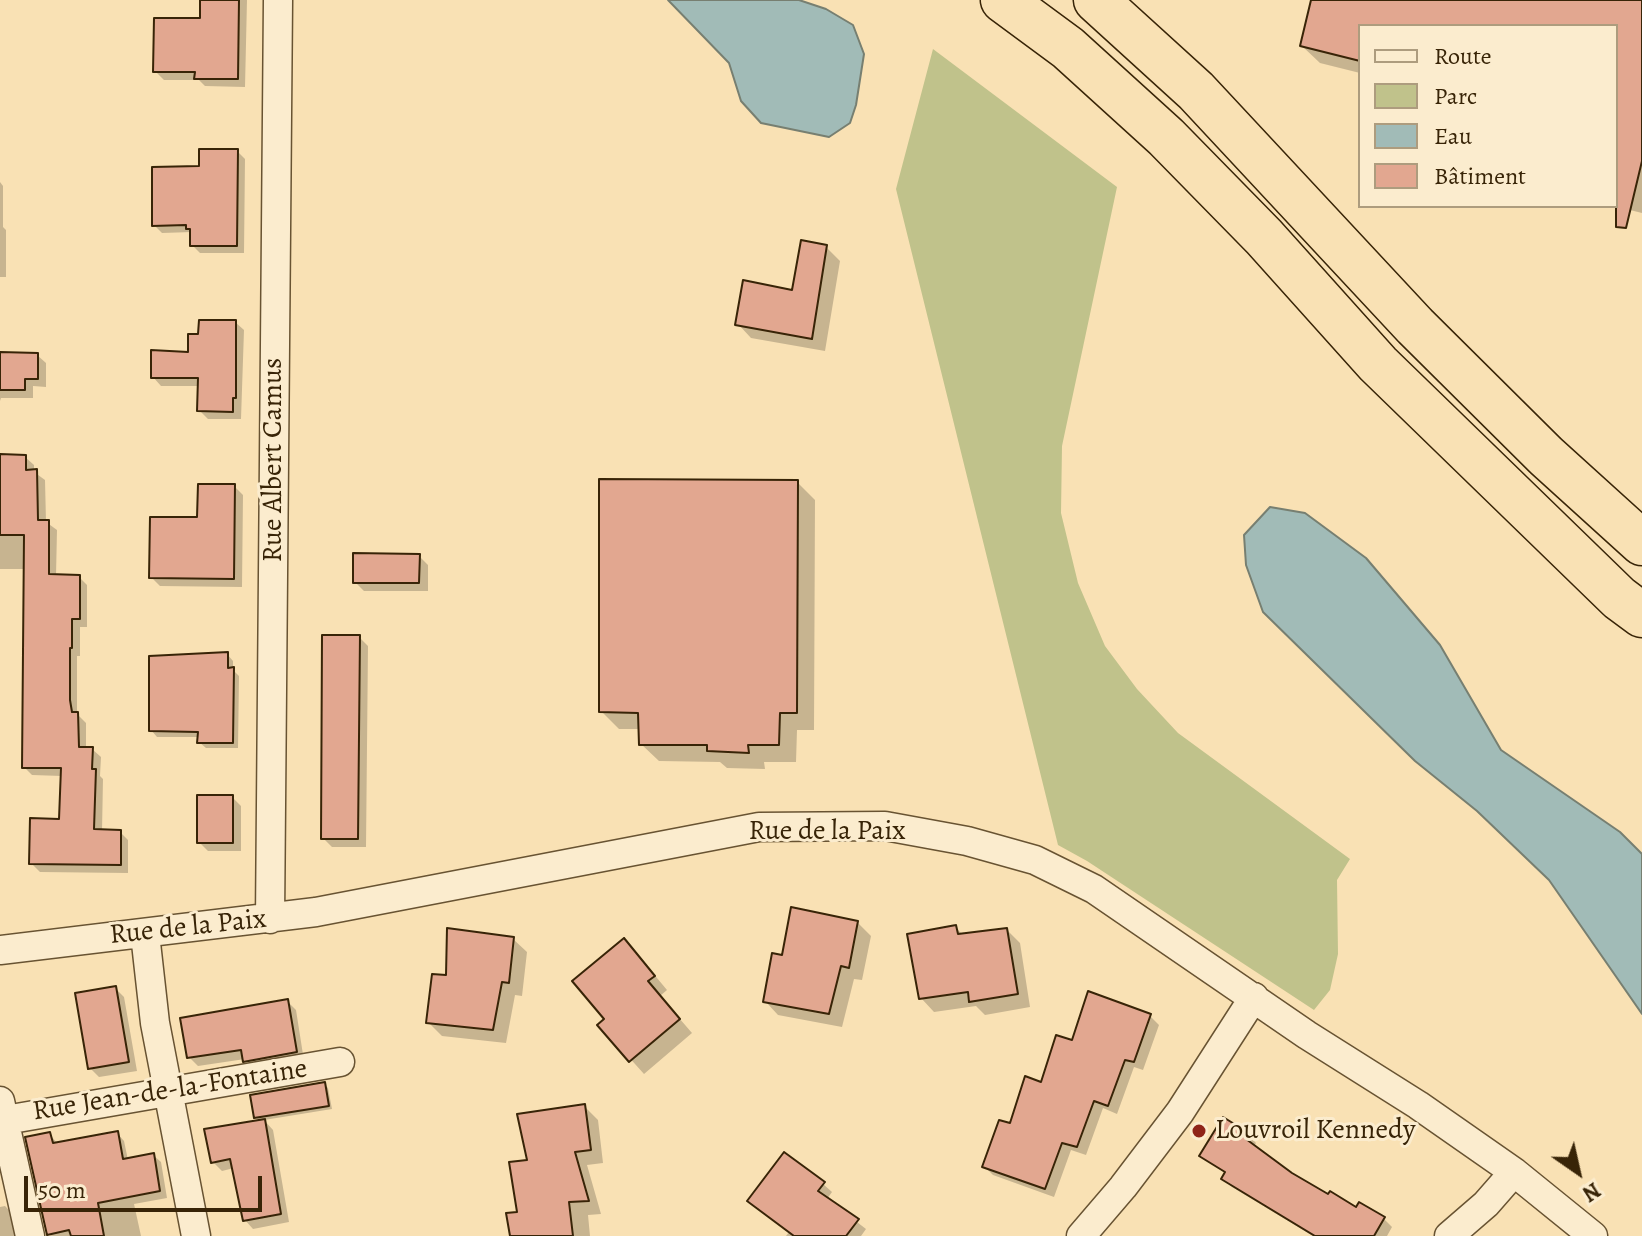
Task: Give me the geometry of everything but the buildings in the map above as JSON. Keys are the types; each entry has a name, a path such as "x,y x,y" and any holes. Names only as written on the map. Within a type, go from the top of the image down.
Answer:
{"highway":[{"path":"1003,0 1068,48 1166,137 1264,237 1378,364 1634,611"},
{"path":"1096,0 1196,91 1415,326 1546,456 1642,543"}],"street":[{"name":"Rue Albert Camus","path":"270,919 278,0"},
{"name":"Rue de la Paix","path":"0,950 316,912 759,827 885,826 967,841 1035,860 1094,889 1307,1035 1418,1105 1514,1172 1593,1236"},
{"path":"145,934 155,1023 196,1236"},
{"path":"1081,1236 1180,1112 1254,997"},
{"name":"Rue Jean-de-la-Fontaine","path":"1,1113 167,1091 340,1062"},
{"path":"1,1113 30,1236"},
{"path":"1449,1236 1486,1204 1514,1172"}],"green space":[{"path":"933,49 1117,187 1062,446 1061,513 1078,583 1105,646 1137,689 1178,733 1350,859 1337,880 1338,954 1330,990 1314,1010 1058,845 896,189"}],"water":[{"path":"668,0 799,0 826,9 853,25 864,54 850,123 829,137 761,123 741,101 729,63"},
{"path":"1270,507 1305,513 1366,558 1440,645 1501,750 1620,832 1642,854 1642,1014 1549,880 1477,811 1415,761 1263,612 1246,565 1244,535"}],"place":[{"name":"Louvroil Kennedy","path":"1199,1131"}]}
